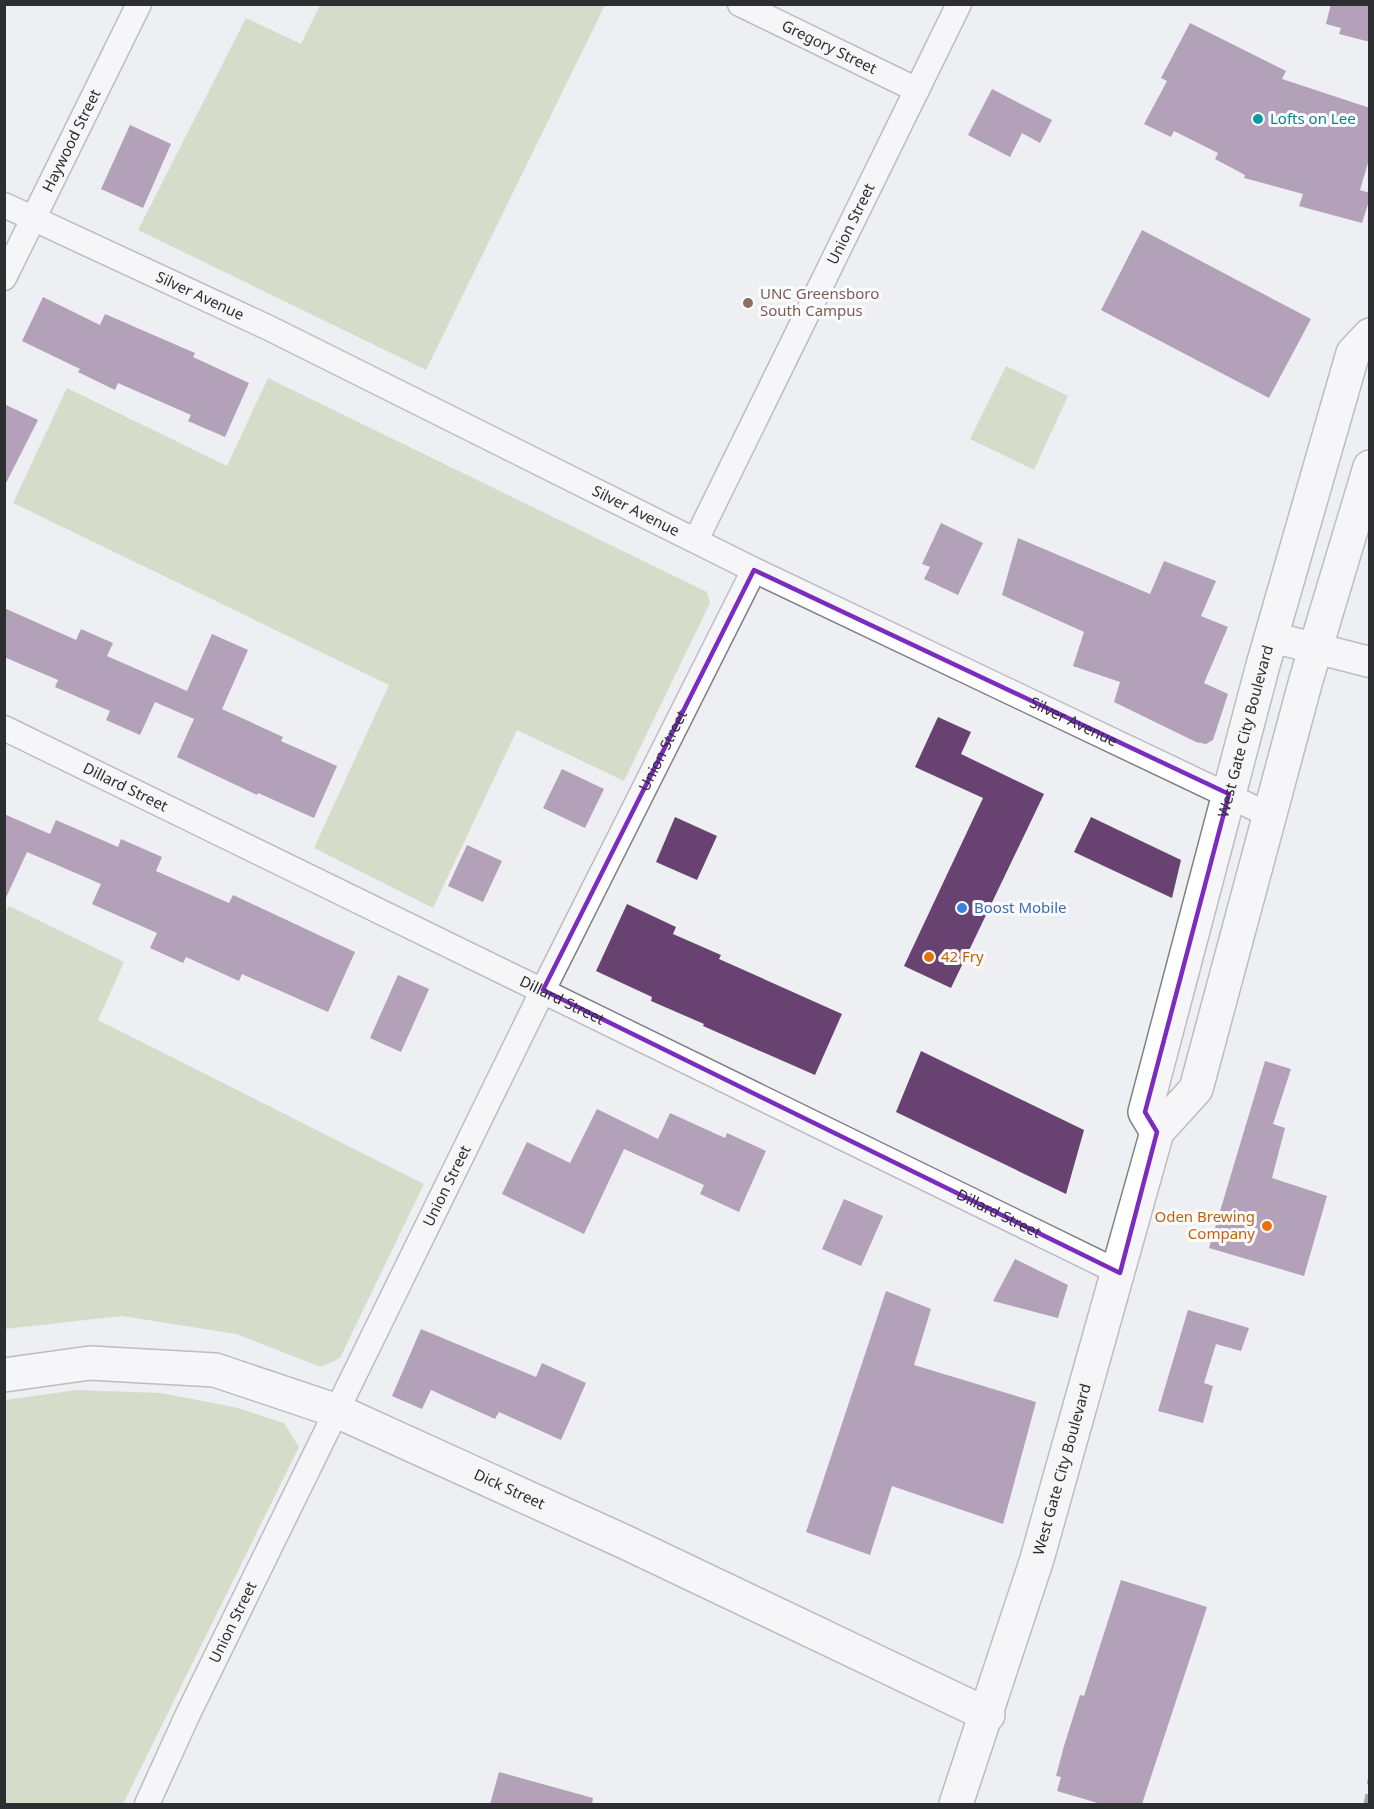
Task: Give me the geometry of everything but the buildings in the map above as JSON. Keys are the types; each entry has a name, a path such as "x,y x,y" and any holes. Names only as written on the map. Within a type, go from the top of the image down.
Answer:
{"main road":[{"name":"West Gate City Boulevard","path":"1158,1132 1145,1112 1229,794 1271,637 1353,353 1370,335"},
{"name":"West Gate City Boulevard","path":"956,1804 988,1714 1037,1559 1120,1273 1158,1132 1196,1089 1269,814 1370,467"},
{"name":"Dick Street","path":"4,1375 90,1363 215,1370 337,1411 625,1542 988,1714"}],"street":[{"name":"Haywood Street","path":"4,278 140,4"},
{"name":"Gregory Street","path":"740,4 917,90"},
{"name":"Union Street","path":"696,540 959,4"},
{"name":"Silver Avenue","path":"4,205 269,328 754,570 1269,814"},
{"name":"Union Street","path":"147,1804 188,1714 543,990 754,570"},
{"path":"1271,637 1315,650 1370,662"},
{"name":"Dillard Street","path":"4,728 1120,1273"}],"highlighted area":[{"path":"754,570 1229,794 1145,1112 1157,1132 1120,1273 543,990"}],"green space":[{"path":"320,5 605,5 426,370 138,230 246,18 301,44"},
{"path":"1006,366 1068,396 1034,470 970,439"},
{"path":"268,378 707,592 710,603 624,781 517,730 433,908 314,848 389,685 13,503 67,388 227,466"},
{"path":"9,906 124,962 98,1020 424,1184 340,1358 321,1367 236,1334 122,1316 5,1329 4,914"},
{"path":"76,1390 161,1393 234,1407 284,1423 299,1447 123,1804 5,1804 5,1400"}],"railway":[{"path":"1366,1804 1370,1779"}],"place":[{"name":"Lofts on Lee","path":"1258,119"},
{"name":"UNC Greensboro South Campus","path":"748,303"},
{"name":"Boost Mobile","path":"962,908"},
{"name":"42 Fry","path":"929,957"},
{"name":"Oden Brewing Company","path":"1267,1226"}]}
